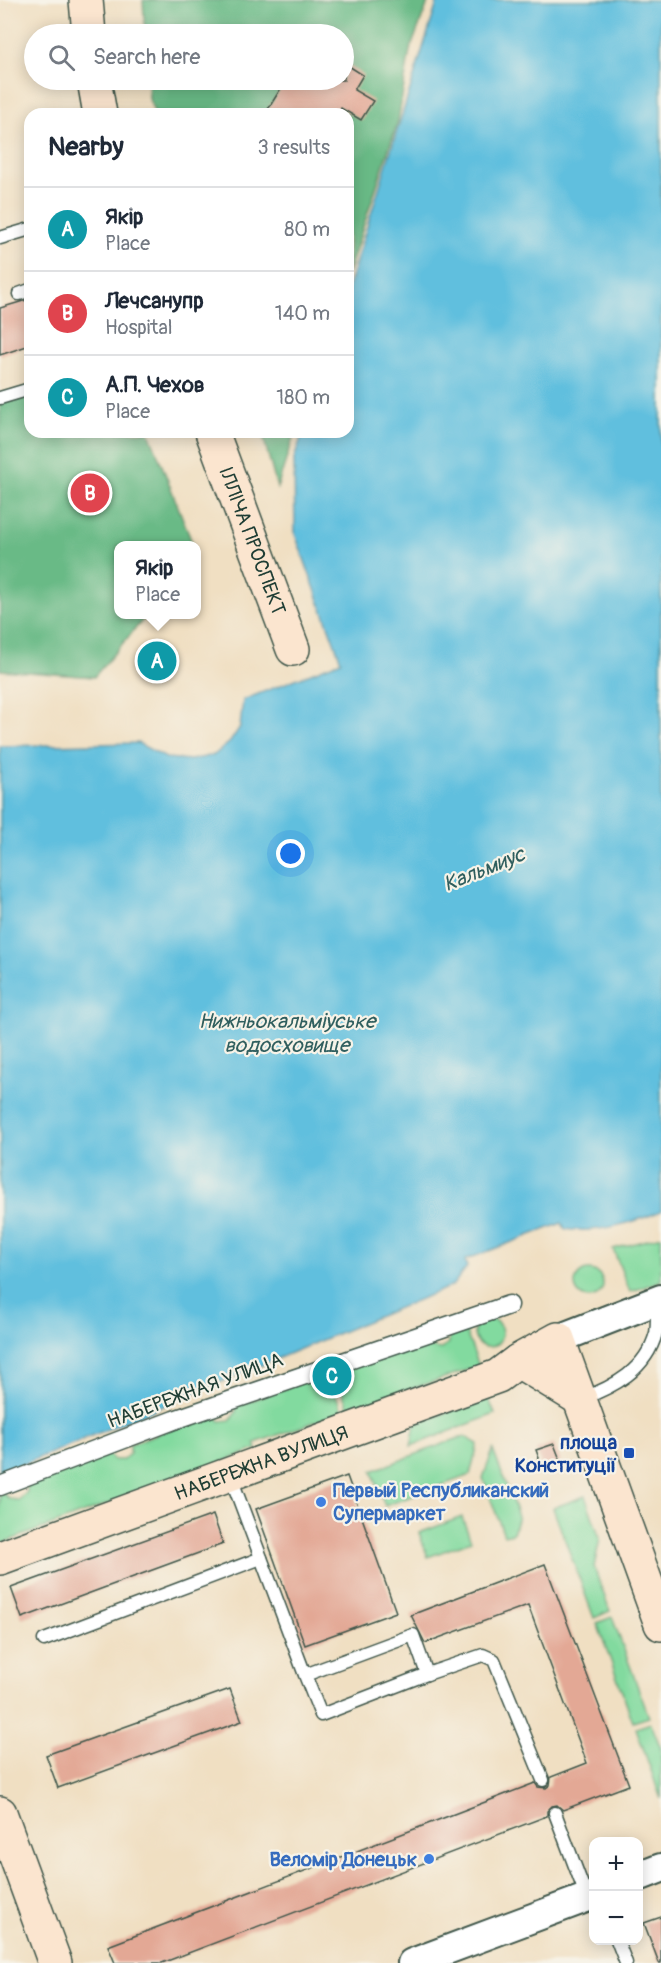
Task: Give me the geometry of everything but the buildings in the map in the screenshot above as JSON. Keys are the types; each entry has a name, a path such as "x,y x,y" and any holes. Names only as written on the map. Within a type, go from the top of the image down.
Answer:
{"main road":[{"path":"86,0 88,24"},
{"path":"96,90 99,108"},
{"name":"ІЛЛІЧА ПРОСПЕКТ","path":"214,438 293,649"},
{"path":"518,1360 558,1339 661,1623"},
{"path":"518,1360 580,1399"},
{"name":"НАБЕРЕЖНА ВУЛИЦЯ","path":"0,1558 498,1376 518,1360"},
{"path":"0,1813 55,1963"}],"street":[{"path":"558,1339 661,1300"},
{"name":"НАБЕРЕЖНАЯ УЛИЦА","path":"0,1486 174,1420 508,1305"},
{"path":"643,1875 661,1868"},
{"path":"412,1963 589,1896"}],"lane":[{"path":"0,238 24,231"},
{"path":"0,398 24,391"},
{"path":"580,1399 611,1389 645,1358 658,1324 658,1306 661,1300"},
{"path":"229,1474 321,1715 483,1655 494,1660 543,1780"},
{"path":"44,1640 261,1558"},
{"path":"306,1675 413,1635 427,1674"},
{"path":"555,1813 589,1894"},
{"path":"619,1945 626,1963"}],"green space":[{"path":"143,0 429,0 410,50 398,121 354,255 354,108 153,108 149,90 354,90 354,24 144,24"},
{"path":"24,393 24,438 151,438 191,541 114,541 114,619 144,619 94,677 0,670 0,398"},
{"path":"264,438 293,438 277,488"},
{"path":"661,1236 661,1281 630,1292 613,1249"},
{"path":"589,1270 599,1274 603,1284 599,1294 589,1298 579,1294 575,1284 579,1274"},
{"path":"488,1319 498,1323 502,1333 498,1343 488,1347 478,1343 474,1333 478,1323"},
{"path":"464,1327 479,1366 349,1410 339,1384 344,1375 344,1369 426,1341 434,1348 441,1349 449,1343 450,1331"},
{"path":"319,1376 323,1382 332,1386 343,1412 255,1443 257,1449 0,1544 0,1494 3,1493 9,1499 19,1500 27,1492 28,1483 107,1453 114,1460 123,1460 130,1453 130,1444 213,1413 220,1421 230,1420 236,1412 236,1406"},
{"path":"488,1397 495,1414 411,1446 415,1424"},
{"path":"464,1436 478,1444 470,1475 385,1506 372,1471"},
{"path":"493,1450 518,1516 513,1533 504,1535 483,1478"},
{"path":"585,1496 600,1538 594,1567 610,1611 594,1618 553,1508"},
{"path":"462,1517 471,1541 428,1557 419,1533"},
{"path":"612,1617 649,1717 633,1722 597,1623"},
{"path":"651,1723 661,1749 661,1799 636,1728"}],"water":[{"name":"Нижньокальміуське водосховище","path":"438,0 661,0 661,1211 638,1220 601,1229 565,1229 562,1223 465,1260 467,1267 452,1286 0,1474 0,746 138,743 166,758 191,760 214,755 230,742 240,727 243,700 341,661 295,534 294,459 301,438 354,438 354,268"}],"place":[{"name":"Лечсанупр","path":"90,493"},
{"name":"Якір","path":"157,661"},
{"name":"А.П. Чехов","path":"332,1376"},
{"name":"площа Конституції","path":"629,1453"},
{"name":"Первый Республиканский Супермаркет","path":"321,1502"},
{"name":"Веломір Донецьк","path":"429,1859"}],"water label":[{"name":"Кальмиус","path":"484,869"}]}
